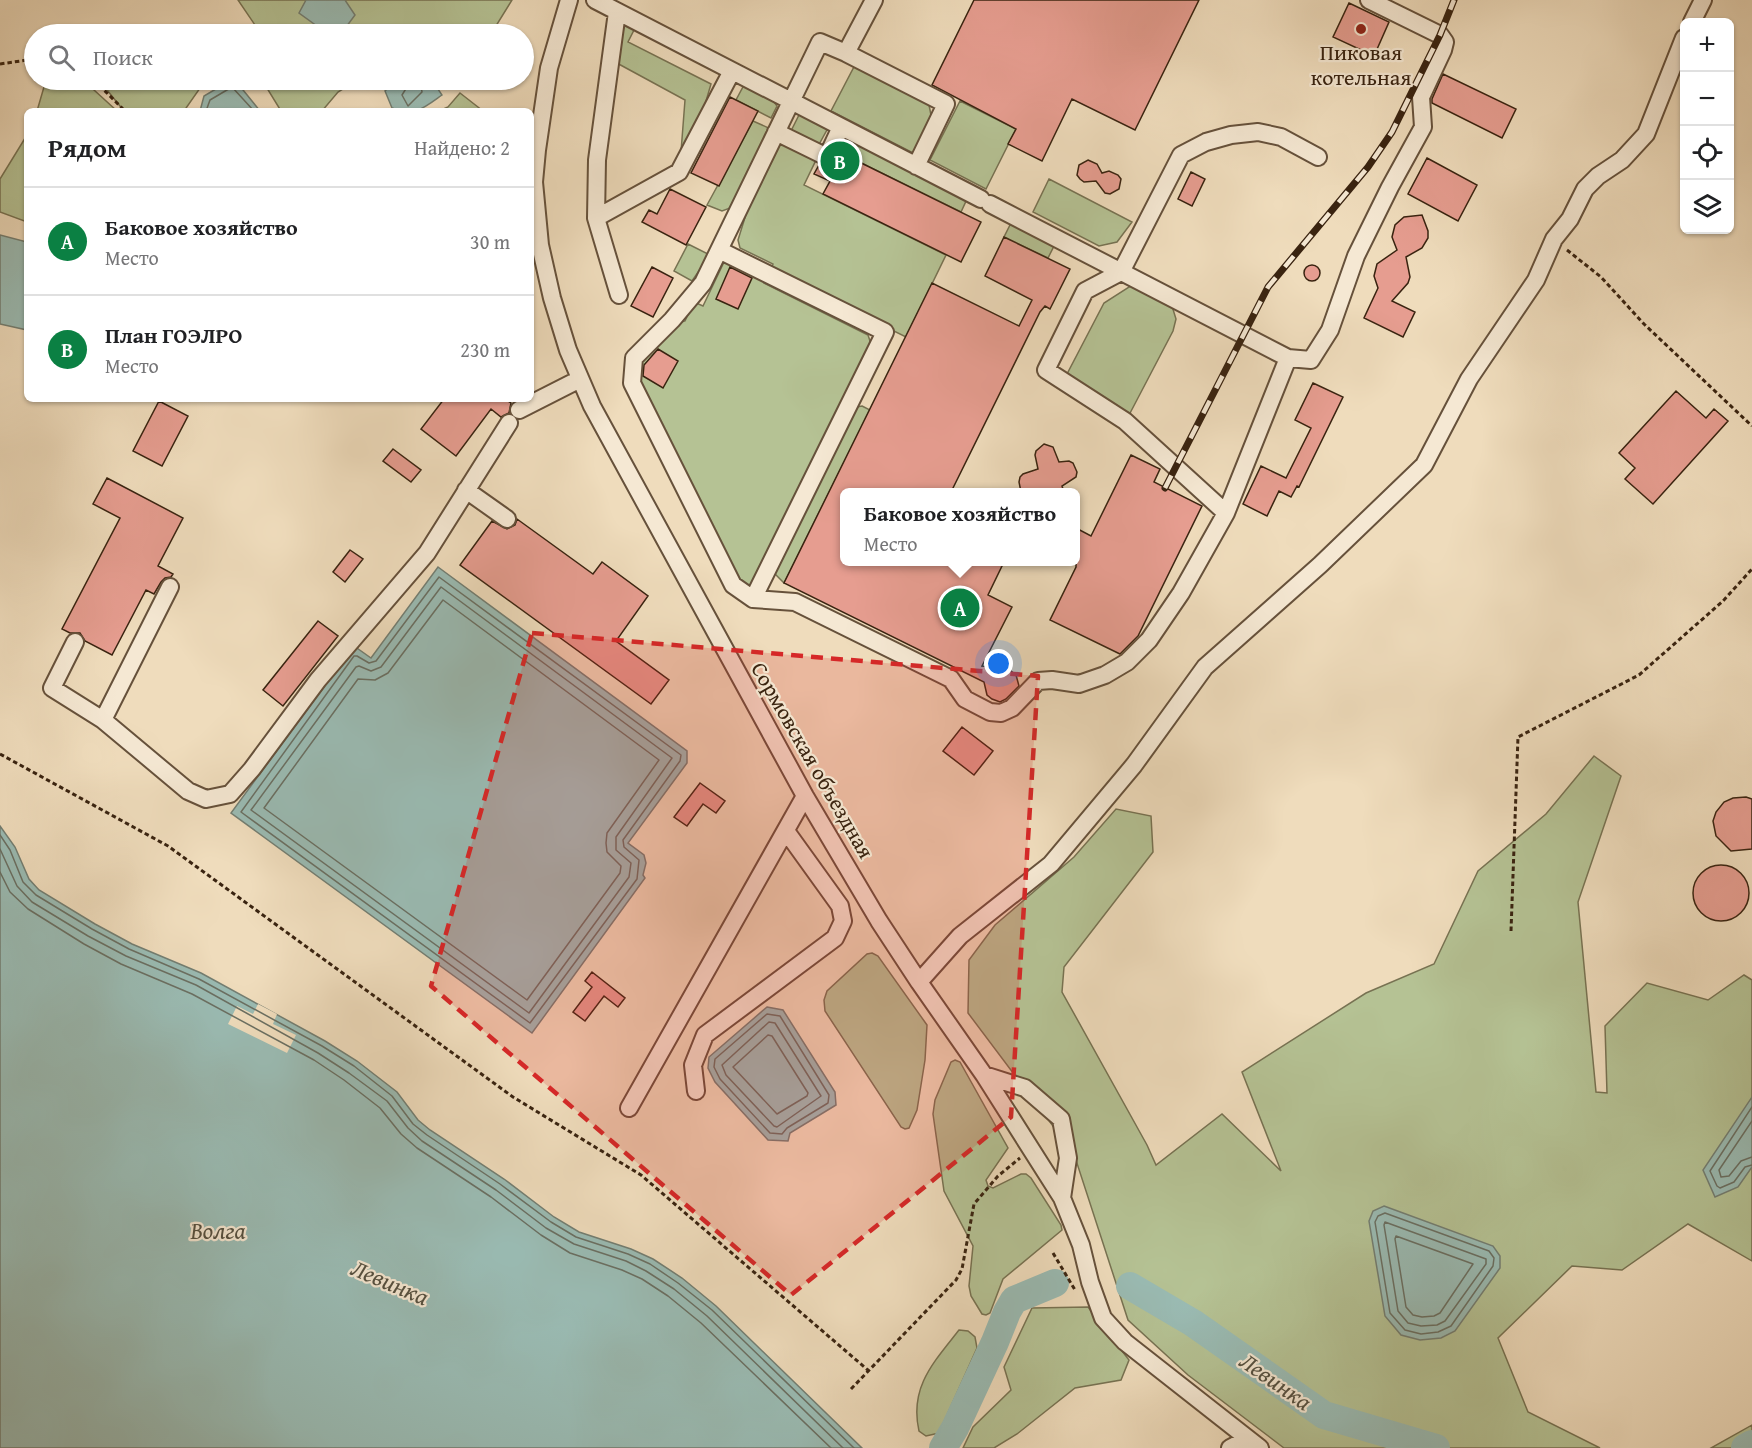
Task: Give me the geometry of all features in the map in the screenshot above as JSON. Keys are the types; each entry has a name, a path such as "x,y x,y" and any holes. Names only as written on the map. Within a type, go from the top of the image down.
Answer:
{"street":[{"name":"Сормовская объездная","path":"569,0 549,68 534,182 540,245 552,298 568,350 580,379 603,427 805,796 879,921 984,1075 1062,1198 1081,1245 1090,1282 1103,1318 1125,1342 1253,1443"},
{"path":"595,0 1288,358 1311,360 1330,330 1356,256 1423,127 1421,97 1445,42 1440,35 1369,0"},
{"path":"846,52 874,0"},
{"path":"1694,18 1703,0"},
{"path":"618,12 597,160 596,218 619,295"},
{"path":"916,166 946,104 846,52 820,42 703,283 672,320 634,358 633,382 733,585 753,599 795,602 951,679 965,699 990,712 1001,713 1011,708 1038,681 1052,680 1079,684 1105,675 1128,662 1149,640 1181,593 1226,513 1288,358"},
{"path":"919,982 960,936 1051,864 1134,765 1205,667 1320,565 1424,465 1469,379 1536,280 1554,239 1570,219 1585,189 1598,176 1622,160 1646,134 1680,48"},
{"path":"596,218 679,171 732,71"},
{"path":"776,132 827,157 841,127"},
{"path":"1226,513 1125,421 1046,370 1085,291 1121,272 1181,155 1206,142 1231,135 1258,132 1281,137 1318,157"},
{"path":"719,250 885,332 753,599"},
{"path":"75,642 52,688 103,720 188,790 206,799 230,794 252,769 318,680 427,553 514,416 580,379"},
{"path":"466,490 507,519"},
{"path":"103,720 170,587"},
{"path":"629,1108 805,796"},
{"path":"696,1091 693,1065 705,1035 835,938 843,921 840,906 786,831"},
{"path":"984,1075 1025,1088 1061,1119 1068,1158 1062,1198"},
{"path":"1230,1448 1253,1443"}],"path":[{"path":"0,64 24,60"},
{"path":"104,90 122,108"},
{"path":"1554,239 1601,277 1644,324 1752,426"},
{"path":"1511,931 1518,736 1639,675 1723,601 1752,569"},
{"path":"0,754 168,846 513,1097 641,1175 869,1371"},
{"path":"851,1389 956,1280 962,1269 974,1204 999,1176 1030,1149"},
{"path":"1053,1253 1080,1299"}],"highlighted area":[{"path":"532,633 1038,676 1011,1117 791,1295 431,986"}],"green space":[{"path":"238,0 512,0 497,24 254,24"},
{"path":"625,23 635,28 628,42 711,84 699,125 681,152 685,100 615,62"},
{"path":"856,63 928,100 932,120 915,154 831,111"},
{"path":"744,85 772,99 777,106 771,118 736,100"},
{"path":"43,90 94,90 114,108 38,108"},
{"path":"107,90 199,90 186,108 122,108"},
{"path":"268,90 341,90 325,108 279,108"},
{"path":"460,93 479,108 446,108"},
{"path":"960,101 1016,129 986,189 930,160"},
{"path":"800,113 828,128 817,148 790,133"},
{"path":"753,121 771,129 733,207 722,211 707,205"},
{"path":"851,139 967,199 961,212 843,154"},
{"path":"24,140 24,221 0,212 0,179"},
{"path":"782,141 817,158 804,185 946,255 906,337 770,270 773,264 740,248 738,240 747,211"},
{"path":"1049,179 1132,222 1117,242 1099,246 1033,212"},
{"path":"1012,221 1055,244 1048,258 1004,237"},
{"path":"688,244 710,255 692,281 674,271"},
{"path":"725,260 765,279 764,283 868,335 872,347 755,584 745,586 737,581 640,387 637,360 672,325 685,321 694,302 703,306"},
{"path":"1132,285 1172,306 1176,319 1173,331 1128,417 1067,374 1104,303"},
{"path":"862,406 870,410 784,583 775,574 774,564 851,408"},
{"path":"1594,756 1621,776 1578,902 1596,1092 1607,1093 1605,1026 1647,983 1708,1000 1744,975 1752,980 1752,1261 1688,1224 1622,1270 1572,1266 1498,1338 1528,1412 1600,1448 1284,1448 1188,1375 1128,1320 1074,1154 968,1013 969,960 995,925 1074,857 1116,809 1151,816 1153,852 1064,967 1062,992 1156,1165 1222,1114 1281,1171 1242,1072 1366,993 1434,964 1478,871 1546,814"},
{"path":"872,953 878,956 927,1025 925,1060 917,1110 909,1128 905,1129 901,1127 825,1011 824,1000 827,991 867,954"},
{"path":"955,1060 960,1062 1008,1148 986,1180 988,1186 993,1188 1021,1174 1026,1174 1031,1178 1062,1230 1003,1279 990,1313 986,1315 982,1314 971,1296 969,1286 973,1246 944,1191 933,1114 935,1100 951,1062"},
{"path":"1088,1307 1129,1360 1121,1380 1075,1388 1017,1434 994,1448 963,1448 973,1427 1011,1390 1004,1367 1032,1308"},
{"path":"959,1330 968,1331 975,1337 977,1348 939,1433 926,1436 919,1431 917,1415 921,1388 933,1364"},
{"path":"1752,1425 1752,1448 1711,1448"}],"water":[{"path":"306,0 345,0 355,15 348,24 314,24 299,13"},
{"path":"214,90 243,90 258,108 201,108 204,96"},
{"path":"439,90 442,95 422,108 392,108 385,91"},
{"path":"0,235 24,241 24,329 0,324"},
{"path":"438,567 687,751 687,763 628,843 644,855 646,863 643,875 645,878 532,1033 231,813 354,646 371,658"},
{"name":"Волга","path":"0,826 15,847 29,879 39,890 132,944 201,973 325,1041 357,1061 397,1092 418,1120 430,1130 504,1179 554,1217 579,1232 631,1249 653,1259 682,1278 716,1306 862,1448 0,1448"},
{"path":"767,1007 783,1010 835,1092 836,1105 790,1133 788,1141 768,1140 715,1082 708,1068 709,1057"},
{"path":"1752,1097 1752,1167 1738,1187 1715,1197 1703,1170"},
{"path":"1384,1206 1493,1246 1500,1256 1500,1268 1455,1331 1441,1338 1420,1340 1401,1335 1385,1316 1369,1221 1373,1211"}],"pier":[{"path":"258,1004 277,1014 273,1024 296,1035 287,1053 228,1024 237,1006 253,1014"}],"building":[{"path":"974,0 1199,0 1135,130 1072,99 1042,161 1008,144 1016,129 932,85"},
{"name":"Пиковая котельная","path":"1349,3 1389,22 1374,56 1333,37"},
{"path":"1443,74 1516,109 1502,138 1432,103"},
{"path":"730,97 758,111 719,186 691,173"},
{"path":"843,154 981,222 961,262 823,194 830,181 814,174 819,165 837,168"},
{"path":"1427,158 1477,185 1458,221 1408,194"},
{"path":"1088,160 1097,164 1102,173 1109,171 1118,175 1121,179 1119,189 1110,194 1105,193 1096,181 1084,182 1080,179 1077,175 1079,165"},
{"path":"1191,172 1205,179 1192,206 1178,199"},
{"path":"670,189 706,207 686,245 642,222 649,210 657,214"},
{"path":"1422,215 1428,238 1422,248 1406,257 1410,277 1408,283 1392,301 1415,312 1403,337 1364,318 1378,288 1374,276 1377,264 1397,250 1392,237 1395,225 1404,217"},
{"path":"1004,237 1070,269 1050,309 1045,306 1040,312 953,488 840,488 840,566 1002,566 988,595 1012,607 982,666 1006,668 1016,675 1019,686 1000,702 987,695 984,682 784,583 932,283 1019,326 1032,300 985,276"},
{"path":"1312,265 1318,267 1320,273 1318,279 1312,281 1306,279 1304,273 1306,267"},
{"path":"652,267 673,278 653,317 631,306"},
{"path":"730,267 752,278 738,309 716,299"},
{"path":"658,349 678,361 663,388 643,376 644,365"},
{"path":"1313,383 1343,397 1299,487 1297,486 1291,497 1279,491 1267,516 1243,504 1261,466 1286,478 1311,428 1295,420"},
{"path":"1676,391 1706,418 1714,409 1728,421 1653,504 1625,479 1635,468 1619,453"},
{"path":"158,402 188,416 162,466 133,451"},
{"path":"442,402 511,403 509,413 501,417 491,409 456,456 421,429"},
{"path":"1044,444 1053,447 1059,462 1073,463 1077,472 1076,477 1062,486 1063,488 1020,488 1020,477 1038,469 1036,451"},
{"path":"393,449 421,470 411,482 383,461"},
{"path":"1131,455 1160,469 1154,482 1202,506 1138,636 1120,654 1050,620 1076,566 1080,566 1080,530 1091,536"},
{"path":"107,478 183,518 158,566 173,574 161,582 154,594 146,590 112,655 85,641 80,633 70,633 62,629 120,518 93,504"},
{"path":"517,519 593,574 602,562 648,596 616,641 669,680 651,704 460,565 492,521 507,529 515,525"},
{"path":"350,550 363,559 345,582 333,572"},
{"path":"318,621 338,636 283,706 263,690"},
{"path":"962,727 993,751 974,775 943,751"},
{"path":"700,783 725,801 716,813 703,804 687,826 674,817"},
{"path":"1733,798 1752,799 1752,849 1731,851 1716,836 1713,821 1716,812 1724,802"},
{"path":"1715,865 1727,865 1741,873 1749,887 1747,904 1741,913 1727,921 1715,921 1698,909 1693,899 1693,887 1705,870"},
{"path":"592,972 625,998 618,1007 604,996 585,1021 573,1012 592,987 585,981"}],"waterway":[{"name":"Левинка","path":"943,1448 955,1428 1014,1300 1055,1283"},
{"name":"Левинка","path":"1130,1286 1193,1323 1324,1415 1436,1448"},
{"name":"Левинка","path":"1745,1448 1752,1444"}],"railway":[{"path":"1165,488 1268,287 1368,167 1392,132 1440,35 1454,0"}],"place":[{"name":"Пиковая котельная","path":"1361,29"},
{"name":"План ГОЭЛРО","path":"840,161"},
{"name":"Баковое хозяйство","path":"960,608"}]}
